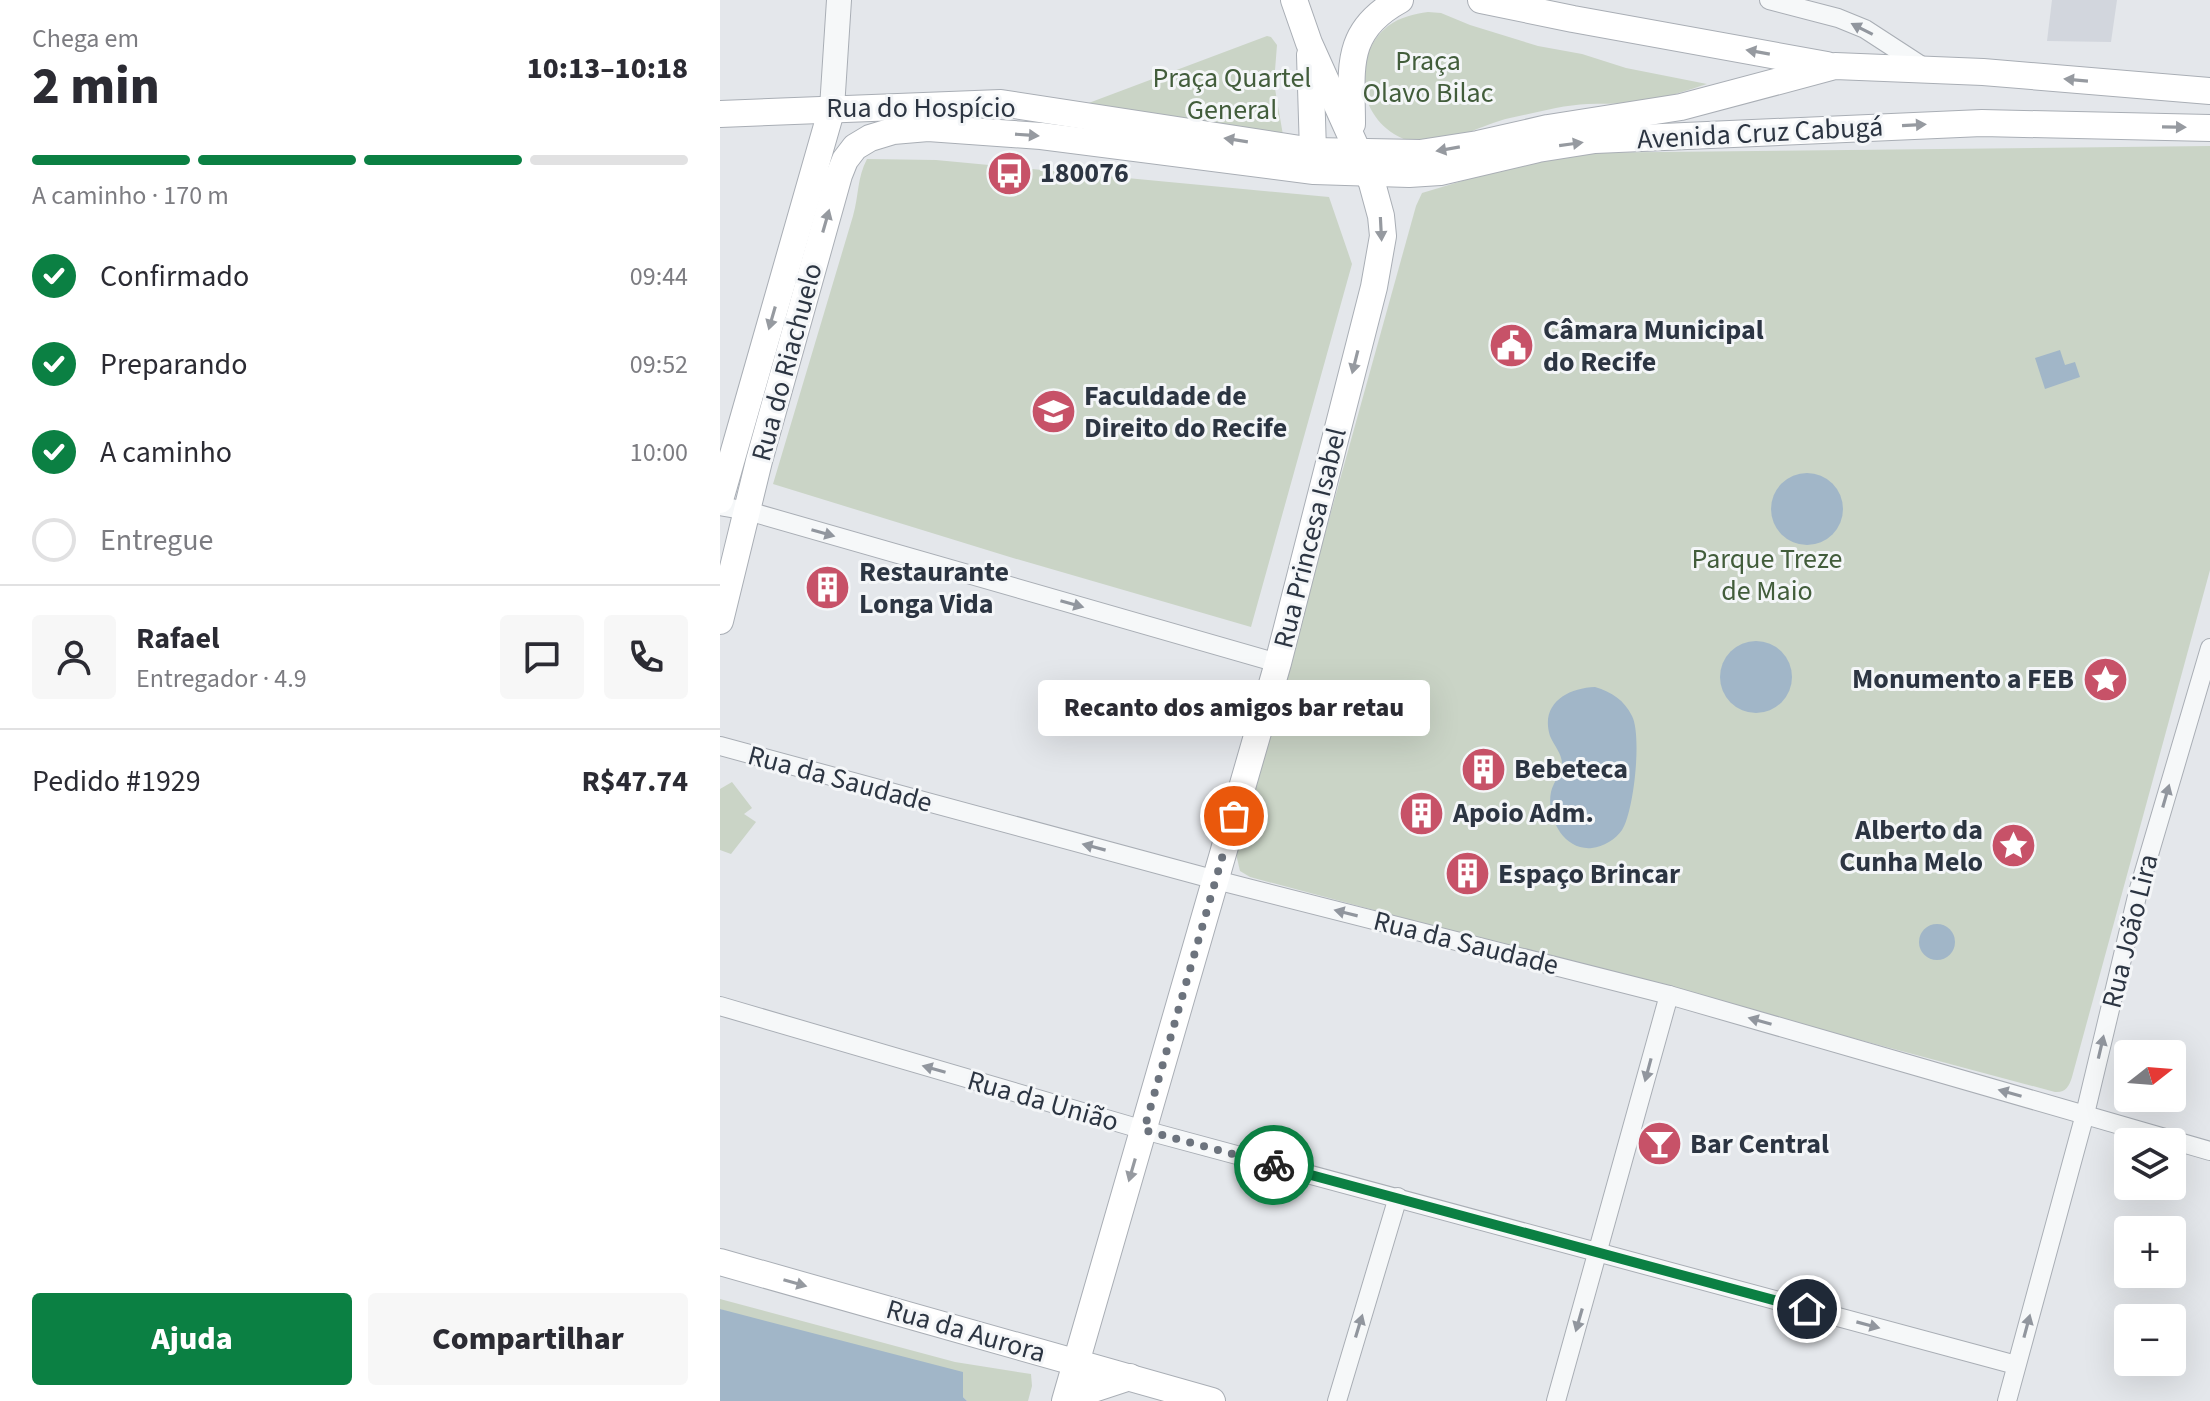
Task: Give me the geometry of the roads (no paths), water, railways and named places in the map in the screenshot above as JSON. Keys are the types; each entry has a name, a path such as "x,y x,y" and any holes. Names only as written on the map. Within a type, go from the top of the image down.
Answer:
{"main road":[{"path":"1294,0 1309,43 1360,154"},
{"path":"1360,154 1351,80 1354,52 1367,24 1400,0"},
{"path":"1481,0 1835,66"},
{"path":"1309,43 1314,161"},
{"name":"Avenida Cruz Cabugá","path":"1314,161 1360,154 1433,152 1548,128 1646,114 1835,66 1983,72 2210,91"},
{"name":"Rua do Hospício","path":"720,114 1001,103 1314,161"},
{"name":"Rua do Riachuelo","path":"720,503 832,108"},
{"name":"Avenida Cruz Cabugá","path":"1360,154 1409,174 1440,172 1538,149 1611,139 1982,123 2210,128"},
{"name":"Rua do Hospício","path":"893,131 928,128 1041,136 1314,161"},
{"name":"Rua do Riachuelo","path":"720,621 759,461 839,175 855,147 879,133 893,131"},
{"name":"Rua Princesa Isabel","path":"1066,1401 1278,663 1374,287 1383,236 1381,216 1360,154"},
{"name":"Rua da Aurora","path":"720,1262 1212,1401"},
{"path":"1066,1401 1130,1377"}],"street":[{"name":"Rua do Riachuelo","path":"832,108 839,0"},
{"path":"1769,0 1838,18 1865,29 1928,70"},
{"path":"720,503 1278,663"},
{"name":"Rua João Lira","path":"2007,1401 2085,1114 2138,892 2210,648"},
{"name":"Rua da Saudade","path":"720,746 1216,880 1669,995 2210,1151"},
{"path":"1556,1401 1669,995"},
{"name":"Rua da União","path":"720,1006 1144,1130 2016,1365"},
{"path":"1337,1401 1398,1197"}],"water":[{"path":"2060,350 2065,365 2075,362 2080,377 2045,389 2035,358"},
{"path":"1800,473 1814,473 1833,483 1843,502 1843,516 1833,535 1814,545 1800,545 1781,535 1771,516 1771,502 1781,483"},
{"path":"1756,641 1782,651 1792,677 1782,703 1756,713 1730,703 1720,677 1730,651"},
{"path":"1595,687 1617,697 1629,710 1635,726 1636,756 1630,807 1622,830 1609,842 1592,848 1573,844 1554,821 1551,792 1561,771 1562,760 1548,725 1552,707 1558,700 1575,691"},
{"path":"1937,924 1950,929 1955,942 1950,955 1937,960 1924,955 1919,942 1924,929"},
{"path":"720,1309 963,1372 963,1397 967,1401 720,1401"}],"place":[{"name":"180076","path":"1009,173"},
{"name":"Câmara Municipal do Recife","path":"1512,346"},
{"name":"Faculdade de Direito do Recife","path":"1053,412"},
{"name":"Restaurante Longa Vida","path":"828,588"},
{"name":"Monumento a FEB","path":"2105,679"},
{"name":"Bebeteca","path":"1483,769"},
{"name":"Apoio Adm.","path":"1422,813"},
{"name":"Recanto dos amigos bar retau","path":"1234,816"},
{"name":"Alberto da Cunha Melo","path":"2014,846"},
{"name":"Espaço Brincar","path":"1467,874"},
{"name":"Bar Central","path":"1659,1144"}],"park label":[{"name":"Praça Olavo Bilac","path":"1428,77"},
{"name":"Praça Quartel General","path":"1232,94"},
{"name":"Parque Treze de Maio","path":"1767,575"}]}
